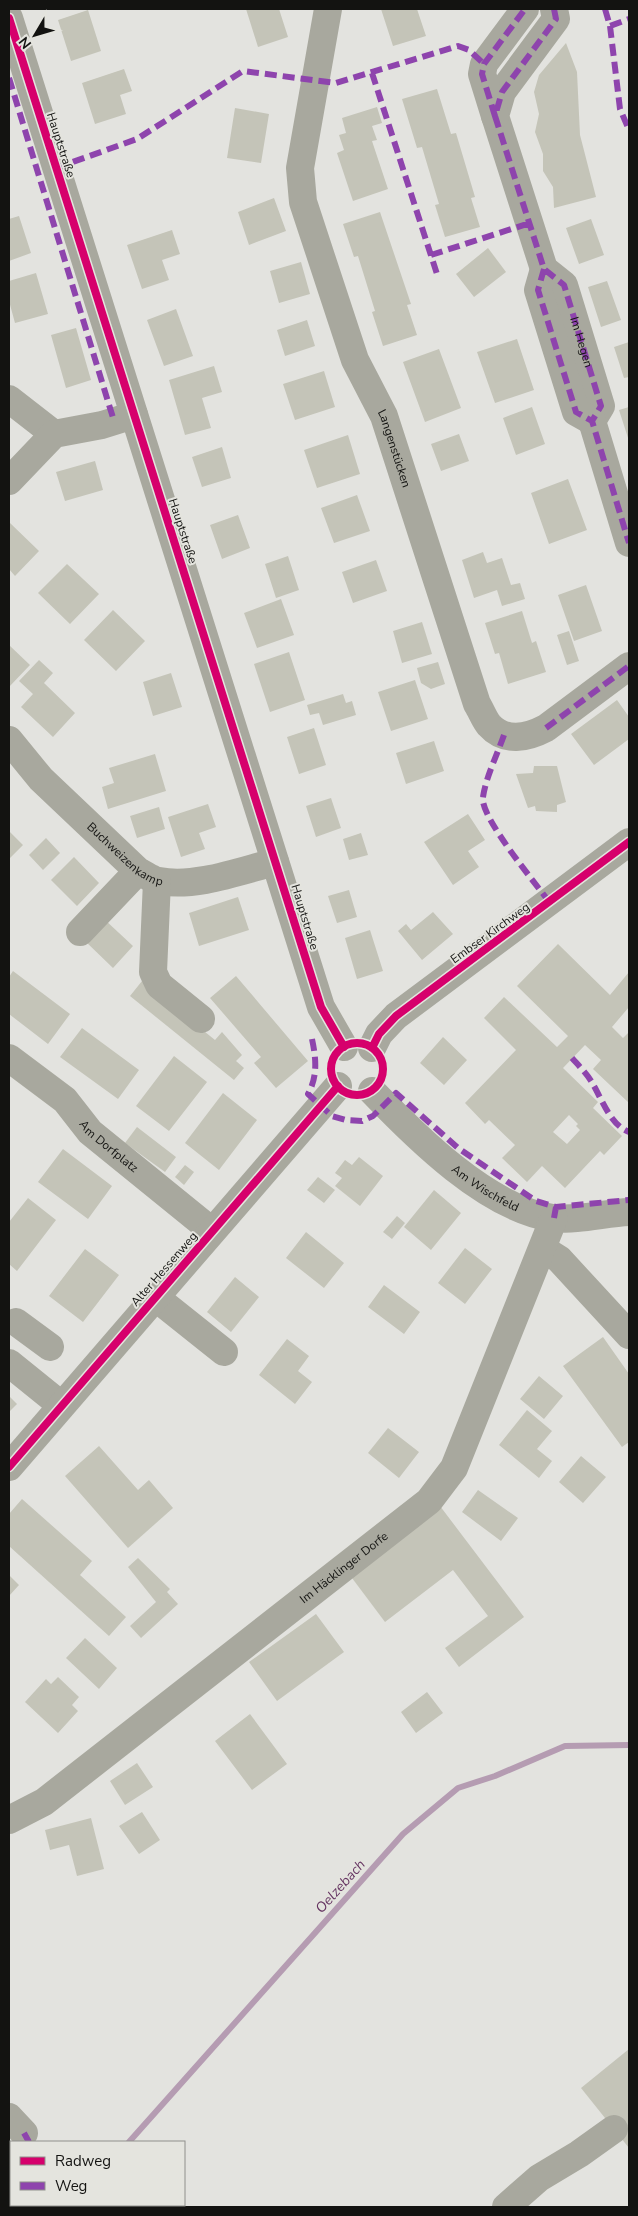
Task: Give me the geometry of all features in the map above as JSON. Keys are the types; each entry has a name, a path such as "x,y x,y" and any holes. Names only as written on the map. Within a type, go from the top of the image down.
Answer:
{"street":[{"name":"Langenstücken","path":"328,9 300,168 303,202 355,360 384,416 477,704 488,725 504,736 520,738 546,728 629,666"},
{"name":"Im Hegen","path":"525,9 484,64 482,74 544,269 564,285 601,406 592,422 629,543"},
{"path":"495,116 502,92 556,19 554,9"},
{"name":"Hauptstraße","path":"9,18 321,1007 344,1047"},
{"path":"9,399 54,434"},
{"path":"9,481 54,434 102,425 134,415"},
{"name":"Buchweizenkamp","path":"9,740 41,779 148,876 181,884 275,862"},
{"name":"Embser Kirchweg","path":"372,1048 379,1034 396,1016 629,842"},
{"path":"80,932 148,876"},
{"path":"148,876 153,972 159,985 201,1019"},
{"path":"361,1044 372,1048 378,1053 384,1069 378,1085 372,1090 358,1095 350,1094 338,1086 332,1073 332,1065 338,1052 344,1047 361,1044"},
{"name":"Am Dorfplatz","path":"9,1058 65,1100 90,1132 212,1232"},
{"name":"Alter Hessenweg","path":"9,1467 338,1086"},
{"name":"Am Wischfeld","path":"372,1090 428,1146 473,1182 517,1208 554,1218 629,1212"},
{"name":"Im Häcklinger Dorfe","path":"9,1820 44,1802 429,1501 454,1468 554,1218"},
{"path":"543,1249 559,1259 629,1335"},
{"path":"155,1297 224,1352"},
{"path":"11,1322 50,1347"},
{"path":"9,1363 61,1405"},
{"path":"506,2207 539,2178 579,2154 614,2129"}],"building":[{"path":"246,9 279,9 288,37 258,47"},
{"path":"381,9 417,9 426,36 393,46"},
{"path":"88,10 101,51 71,61 58,20"},
{"path":"566,43 577,72 580,135 596,197 554,208 553,187 543,171 543,154 535,132 539,114 534,92 539,75"},
{"path":"124,69 132,91 120,95 126,114 95,124 82,83"},
{"path":"437,89 451,134 456,133 475,197 471,198 480,227 445,237 435,205 439,204 422,147 417,148 402,99"},
{"path":"377,107 382,123 372,126 377,140 372,141 388,189 353,201 337,153 344,150 339,135 346,133 342,118"},
{"path":"235,108 269,114 261,163 227,158"},
{"path":"274,198 286,231 249,245 238,212"},
{"path":"380,212 411,304 407,305 417,335 383,346 372,312 375,311 358,256 354,257 343,224"},
{"path":"19,216 31,253 9,261 9,219"},
{"path":"591,219 604,255 579,264 566,228"},
{"path":"172,230 180,254 162,260 169,280 142,289 127,245"},
{"path":"488,248 506,272 474,297 456,274"},
{"path":"301,262 310,294 279,303 270,271"},
{"path":"36,273 48,314 15,323 9,301 9,281"},
{"path":"607,281 621,320 601,327 588,287"},
{"path":"176,309 193,356 164,366 147,320"},
{"path":"307,320 315,346 285,356 277,330"},
{"path":"76,328 91,380 66,388 51,335"},
{"path":"517,339 534,390 495,403 477,352"},
{"path":"629,342 629,377 624,378 614,347"},
{"path":"439,349 461,408 425,422 403,362"},
{"path":"214,366 222,392 202,398 211,428 185,435 169,380"},
{"path":"324,371 335,407 295,420 283,384"},
{"path":"532,407 545,444 516,455 503,418"},
{"path":"629,407 629,441 619,410"},
{"path":"459,434 469,461 441,471 431,444"},
{"path":"348,435 360,474 317,488 304,450"},
{"path":"222,447 231,478 202,487 192,457"},
{"path":"95,461 103,490 65,501 56,472"},
{"path":"568,479 587,530 549,544 531,493"},
{"path":"357,495 370,531 334,543 321,508"},
{"path":"238,515 250,548 222,559 210,525"},
{"path":"10,523 39,551 15,576 9,569"},
{"path":"483,552 487,563 502,558 511,585 520,583 525,599 502,606 497,590 474,598 462,560"},
{"path":"288,556 299,590 276,598 265,564"},
{"path":"376,560 387,591 353,603 342,572"},
{"path":"67,564 99,594 70,624 38,593"},
{"path":"586,585 602,631 574,641 558,595"},
{"path":"281,599 294,635 257,648 244,613"},
{"path":"113,610 145,641 116,671 84,640"},
{"path":"522,611 532,643 536,641 546,672 508,684 499,653 495,654 485,623"},
{"path":"422,622 432,654 402,663 393,631"},
{"path":"569,631 579,661 567,665 557,635"},
{"path":"9,645 30,665 9,687"},
{"path":"289,652 305,700 270,712 254,664"},
{"path":"39,660 53,673 44,683 75,713 53,737 21,707 33,694 19,681"},
{"path":"438,662 445,684 431,689 421,683 417,668"},
{"path":"171,673 182,707 153,716 143,682"},
{"path":"415,680 428,719 391,731 378,692"},
{"path":"343,694 346,703 352,701 356,715 323,725 319,713 310,715 307,705"},
{"path":"617,700 629,717 629,739 594,765 571,734"},
{"path":"314,728 326,765 299,774 287,737"},
{"path":"434,741 444,771 406,784 396,753"},
{"path":"155,754 166,791 108,809 102,787 114,783 109,768"},
{"path":"534,766 557,766 566,802 557,805 557,812 536,811 535,806 528,808 516,774 533,773"},
{"path":"331,798 341,828 316,837 306,806"},
{"path":"208,804 216,827 199,833 205,849 181,857 168,817"},
{"path":"159,807 165,829 137,838 130,816"},
{"path":"468,814 485,840 468,851 479,867 453,885 424,842"},
{"path":"9,831 23,845 9,859"},
{"path":"361,833 368,855 349,860 343,839"},
{"path":"46,838 60,853 43,870 29,855"},
{"path":"74,857 99,883 77,906 51,880"},
{"path":"349,890 357,917 337,923 328,896"},
{"path":"238,897 249,930 199,946 189,913"},
{"path":"433,912 453,934 422,960 398,931 406,924 411,930"},
{"path":"104,919 133,946 113,968 84,940"},
{"path":"370,930 383,971 357,979 345,938"},
{"path":"558,944 610,995 629,972 629,1007 612,1027 623,1038 629,1032 629,1103 593,1069 601,1060 585,1045 563,1068 598,1102 593,1108 622,1136 604,1155 600,1151 565,1188 542,1166 527,1182 502,1158 515,1145 489,1120 485,1124 465,1103 516,1050 484,1018 504,997 557,1047 568,1036 517,986","holes":["569,1115 578,1124 576,1126 580,1130 567,1144 553,1132"]},
{"path":"13,971 70,1014 48,1044 9,1014 9,977"},
{"path":"236,976 308,1061 276,1088 254,1063 261,1057 210,998"},
{"path":"142,981 215,1040 222,1032 242,1055 236,1061 244,1068 234,1080 130,996"},
{"path":"82,1028 139,1070 118,1099 60,1057"},
{"path":"443,1037 467,1060 444,1085 420,1063"},
{"path":"174,1056 207,1082 169,1131 136,1106"},
{"path":"223,1093 257,1120 219,1170 185,1143"},
{"path":"137,1127 176,1157 165,1172 125,1143"},
{"path":"63,1149 112,1186 88,1219 38,1182"},
{"path":"359,1157 383,1176 360,1206 335,1186 342,1178 335,1173 345,1160 352,1165"},
{"path":"185,1165 194,1172 184,1185 175,1177"},
{"path":"318,1177 335,1190 324,1203 307,1190"},
{"path":"434,1190 461,1213 431,1250 404,1227"},
{"path":"28,1198 56,1220 17,1271 9,1264 9,1222"},
{"path":"397,1216 405,1223 392,1239 383,1232"},
{"path":"306,1232 344,1263 324,1288 286,1258"},
{"path":"465,1248 492,1269 465,1304 438,1283"},
{"path":"85,1249 119,1275 83,1322 49,1296"},
{"path":"235,1277 259,1297 231,1332 207,1312"},
{"path":"384,1285 420,1312 404,1334 368,1307"},
{"path":"603,1337 629,1374 629,1442 622,1447 563,1366"},
{"path":"287,1339 309,1356 298,1371 312,1382 295,1404 259,1375"},
{"path":"539,1376 563,1396 544,1419 520,1399"},
{"path":"9,1396 17,1404 9,1412"},
{"path":"527,1410 552,1431 537,1449 552,1461 539,1478 499,1445"},
{"path":"388,1428 419,1452 399,1478 368,1453"},
{"path":"99,1446 138,1490 149,1480 173,1508 128,1548 65,1476"},
{"path":"581,1456 606,1477 583,1503 559,1482"},
{"path":"478,1490 518,1518 501,1541 462,1512"},
{"path":"22,1499 92,1561 80,1575 126,1617 109,1636 9,1546 9,1514"},
{"path":"440,1506 524,1617 459,1667 445,1648 488,1616 453,1570 385,1622 349,1574"},
{"path":"138,1558 170,1589 167,1592 178,1604 141,1638 130,1626 156,1602 128,1567"},
{"path":"9,1575 19,1585 9,1596"},
{"path":"316,1614 344,1652 277,1701 249,1662"},
{"path":"85,1638 117,1668 99,1689 66,1658"},
{"path":"58,1677 79,1697 72,1705 78,1711 58,1733 25,1702 46,1679 51,1684"},
{"path":"427,1692 443,1713 416,1733 401,1712"},
{"path":"250,1714 287,1764 252,1790 215,1741"},
{"path":"137,1763 153,1787 125,1805 110,1781"},
{"path":"142,1812 160,1840 139,1854 119,1826"},
{"path":"91,1818 104,1869 77,1876 69,1845 50,1850 45,1830"},
{"path":"629,2049 629,2148 581,2088"}],"waterway":[{"name":"Oelzebach","path":"130,2141 403,1834 458,1788 495,1776 565,1746 629,1745"}],"marked path":[{"path":"495,116 482,74 484,64 525,9"},
{"path":"554,9 556,19 502,92 495,116 544,269 564,285 601,406 592,421 629,543"},
{"path":"605,9 610,26 629,19"},
{"path":"610,26 620,109 629,130"},
{"path":"56,168 137,139 243,71 336,83 458,46 469,50 484,64"},
{"path":"372,73 437,274"},
{"path":"9,78 114,421"},
{"path":"431,255 530,223"},
{"path":"544,269 538,290 576,412 592,421"},
{"path":"546,728 629,666"},
{"path":"504,735 487,782 483,797 484,806 499,834 550,903"},
{"path":"312,1039 315,1074 308,1094 332,1116 346,1120 362,1121 373,1116 396,1093 458,1148 536,1201 556,1207 629,1200"},
{"path":"572,1058 590,1079 612,1119 629,1132"},
{"path":"554,1218 556,1207"},
{"path":"24,2133 28,2141"}],"cycle path":[{"path":"9,18 321,1007 344,1047"},
{"path":"372,1048 379,1034 396,1016 629,842"},
{"path":"357,1043 367,1045 375,1051 381,1059 383,1069 381,1079 375,1087 367,1093 357,1095 347,1093 339,1087 333,1079 331,1069 333,1059 339,1051 347,1045 357,1043"},
{"path":"9,1467 338,1086"}]}
